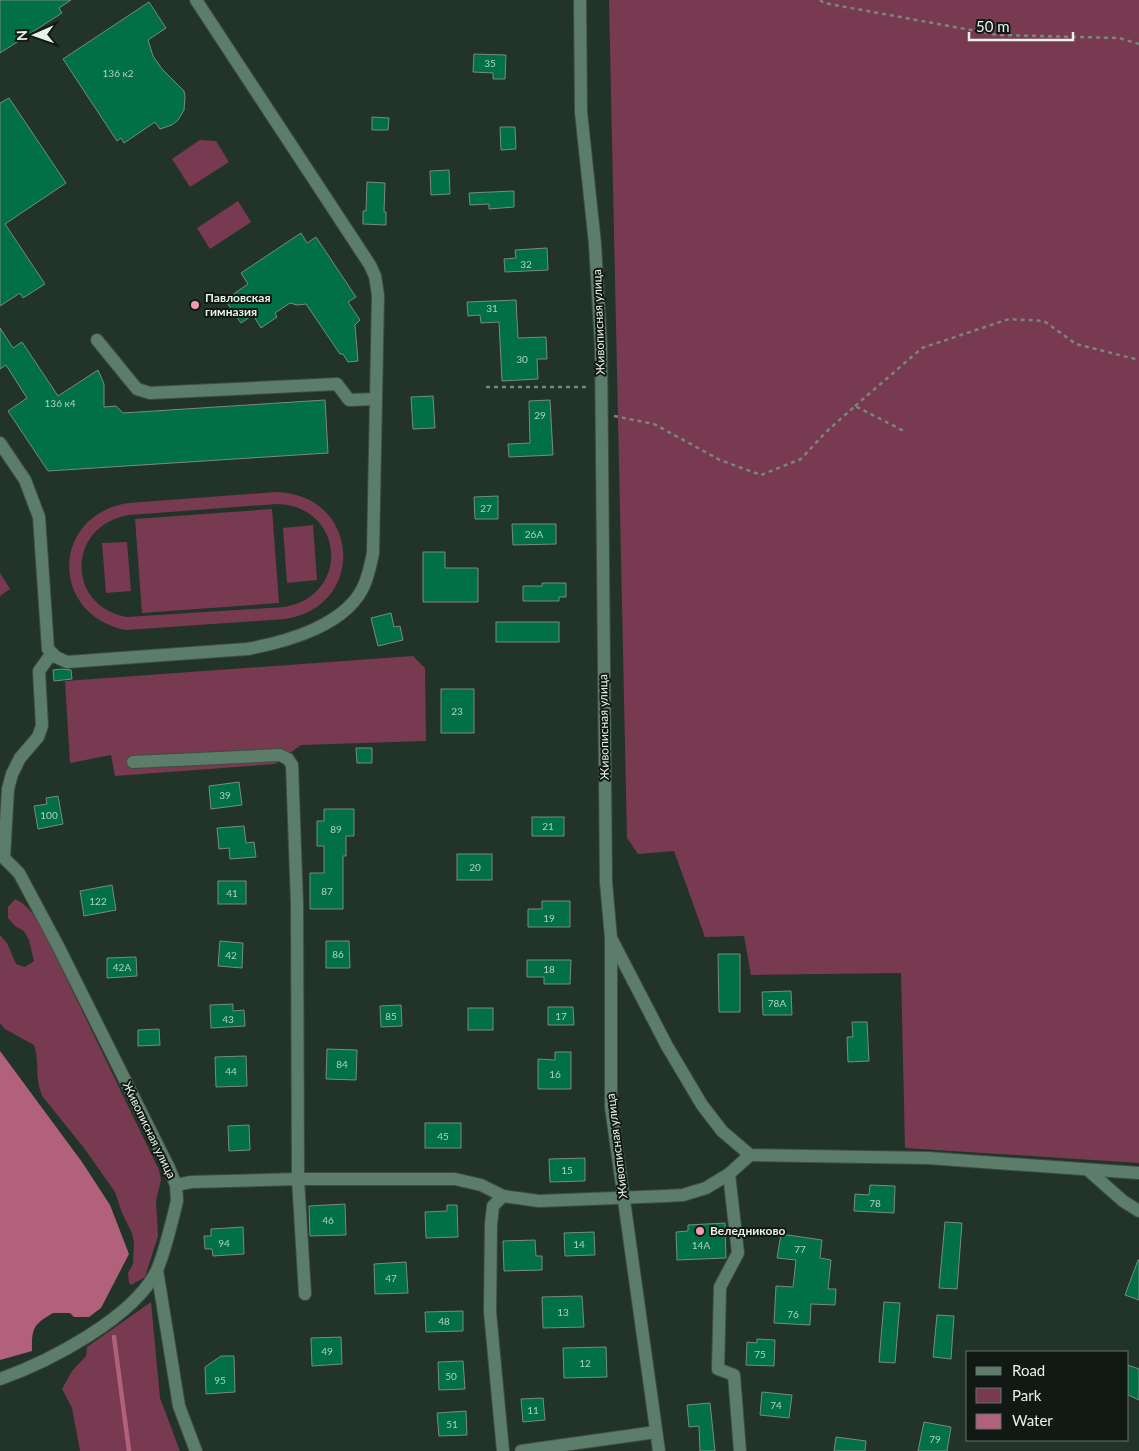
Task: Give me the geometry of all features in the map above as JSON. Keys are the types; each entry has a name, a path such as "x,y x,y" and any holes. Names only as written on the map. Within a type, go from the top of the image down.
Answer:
{"street":[{"path":"0,442 24,480 39,517 48,649 56,657 67,662 268,646 304,634 342,614 365,585 371,561 378,295 375,276 370,265 196,0"},
{"name":"Живописная улица","path":"580,0 581,112 595,244 602,414 606,882 610,938 611,1108 659,1451"},
{"path":"96,340 137,388 150,394 338,384 349,400 376,399"},
{"path":"2,856 8,789 12,774 20,758 38,737 42,726 39,671 52,653"},
{"path":"133,762 280,755 288,759 292,765 296,904 298,1179 305,1294"},
{"name":"Живописная улица","path":"0,1380 26,1370 104,1326 142,1294 157,1270 177,1201 176,1185 58,946 19,873 2,856"},
{"path":"610,938 667,1046 702,1105 722,1131 750,1156 928,1158 1139,1173"},
{"path":"176,1185 191,1182 298,1179 455,1179 481,1185 503,1196 539,1201 624,1198 683,1195 706,1188 729,1174 750,1156"},
{"path":"1088,1170 1123,1201 1139,1211"},
{"path":"729,1174 738,1253 720,1287 718,1369 734,1374 740,1451"},
{"path":"503,1196 493,1206 490,1312 503,1451"},
{"path":"157,1270 179,1406 196,1451"},
{"path":"521,1451 656,1432"}],"path":[{"path":"820,0 824,3 998,35 1119,38 1139,44"},
{"path":"602,414 654,424 720,460 761,475 802,459 825,432 922,348 1009,319 1044,321 1076,344 1139,360"},
{"path":"486,387 601,387"},
{"path":"855,406 904,431"}],"green space":[{"path":"609,0 1139,0 1139,1163 905,1148 901,973 751,975 744,936 705,937 674,851 638,854 627,838"},
{"path":"200,140 216,141 229,162 190,187 172,159"},
{"path":"238,201 251,222 210,249 197,228"},
{"path":"276,492 304,497 325,511 338,530 343,551 341,574 330,594 312,610 285,619 126,630 101,621 83,606 72,586 69,565 73,545 84,526 103,511 128,503","holes":["277,504 300,509 316,519 327,535 331,552 329,570 321,587 306,599 284,607 127,617 107,610 92,598 84,583 82,566 85,549 94,534 109,522 129,515"]},
{"path":"272,509 279,603 142,613 135,519"},
{"path":"313,525 317,580 287,583 283,528"},
{"path":"127,542 131,591 106,593 102,543"},
{"path":"0,573 10,589 0,596"},
{"path":"413,656 425,668 426,741 301,745 275,764 115,776 111,755 70,763 65,681"},
{"path":"15,899 29,909 44,932 159,1170 161,1180 156,1201 158,1236 145,1277 131,1285 128,1273 133,1264 134,1243 132,1233 122,1213 115,1192 84,1148 43,1097 40,1090 34,1045 5,1029 0,1023 0,935 7,943 16,964 25,967 34,961 29,940 24,931 15,926 8,918 8,907"},
{"path":"151,1302 160,1398 180,1451 80,1451 72,1408 62,1389 72,1371 86,1356 87,1347"}],"water":[{"path":"0,1051 82,1162 110,1205 129,1254 101,1308 89,1317 74,1317 70,1313 53,1313 37,1324 32,1337 32,1351 0,1360"}],"building":[{"path":"0,0 71,0 59,8 62,13 0,53"},
{"path":"149,2 166,28 148,40 153,56 162,69 184,91 184,110 178,120 172,125 160,129 155,122 124,143 121,138 117,141 63,59"},
{"path":"474,54 506,55 505,79 493,79 493,73 473,72"},
{"path":"9,98 66,183 5,224 45,284 23,298 20,293 0,306 0,103"},
{"path":"372,117 389,118 388,130 372,130"},
{"path":"500,127 515,127 516,149 501,150"},
{"path":"449,170 450,194 431,195 430,171"},
{"path":"367,182 385,183 384,212 386,212 386,225 363,224 363,211 366,211"},
{"path":"514,191 514,207 489,209 489,204 470,205 469,193"},
{"path":"301,233 307,243 316,237 356,297 348,302 360,320 355,325 358,361 348,362 343,354 340,354 306,304 297,305 290,303 275,313 277,317 261,328 253,315 241,323 225,300 248,284 241,273"},
{"path":"547,248 548,270 505,272 504,259 516,258 515,250"},
{"path":"516,300 518,338 546,337 547,359 537,359 538,379 502,381 499,322 481,323 480,315 468,316 467,302"},
{"path":"0,328 13,348 22,342 58,396 98,370 104,384 104,407 116,406 123,413 325,400 328,453 48,471 8,411 27,398 6,365 0,369"},
{"path":"433,396 435,428 413,429 411,397"},
{"path":"550,400 553,455 509,457 508,444 530,443 529,401"},
{"path":"498,496 498,519 475,519 474,497"},
{"path":"512,524 556,524 556,544 513,545"},
{"path":"423,552 445,552 445,568 478,568 478,602 423,602"},
{"path":"542,583 566,583 566,597 559,597 559,601 523,601 523,586 542,586"},
{"path":"391,613 394,627 400,626 403,640 378,646 371,618"},
{"path":"496,622 559,622 559,642 496,642"},
{"path":"53,670 71,670 72,679 54,681"},
{"path":"441,689 474,689 474,733 441,733"},
{"path":"356,748 372,748 372,763 357,763"},
{"path":"239,782 242,805 211,809 209,786"},
{"path":"58,796 63,824 38,829 34,806 47,804 46,798"},
{"path":"324,809 354,809 354,836 346,836 346,856 343,856 343,909 310,909 310,873 324,873 324,846 317,846 317,821 324,821"},
{"path":"532,817 564,817 564,836 532,836"},
{"path":"244,826 246,843 254,842 256,857 230,859 229,848 219,849 217,828"},
{"path":"457,854 492,854 492,880 457,880"},
{"path":"218,881 246,881 246,904 218,904"},
{"path":"112,885 116,910 84,916 80,891"},
{"path":"542,901 570,901 570,927 528,927 528,909 542,909"},
{"path":"220,941 243,943 242,968 218,966"},
{"path":"326,941 349,941 350,968 326,968"},
{"path":"718,954 740,954 740,1012 719,1012"},
{"path":"136,957 137,976 107,978 107,958"},
{"path":"527,960 571,960 570,984 544,984 544,977 527,977"},
{"path":"791,991 792,1015 763,1015 762,992"},
{"path":"233,1004 233,1011 244,1010 245,1026 211,1028 210,1005"},
{"path":"401,1005 402,1026 381,1027 380,1006"},
{"path":"548,1007 573,1007 574,1025 548,1025"},
{"path":"468,1008 493,1008 493,1030 468,1030"},
{"path":"852,1022 867,1022 869,1061 848,1062 847,1037 853,1037"},
{"path":"159,1029 160,1045 138,1046 138,1030"},
{"path":"327,1049 357,1050 356,1080 326,1079"},
{"path":"555,1052 571,1052 571,1089 538,1089 538,1059 555,1060"},
{"path":"246,1056 247,1086 216,1087 215,1057"},
{"path":"425,1123 461,1123 461,1148 425,1148"},
{"path":"249,1125 250,1150 229,1151 228,1126"},
{"path":"585,1158 585,1181 550,1182 549,1159"},
{"path":"870,1185 895,1186 894,1213 854,1211 855,1194 869,1195"},
{"path":"345,1204 346,1235 310,1236 309,1206"},
{"path":"447,1205 457,1205 458,1237 426,1238 425,1212 447,1211"},
{"path":"945,1222 962,1223 957,1289 939,1288"},
{"path":"725,1223 726,1258 677,1260 676,1232 688,1231 688,1225"},
{"path":"243,1227 244,1254 213,1256 212,1249 205,1249 204,1236 211,1236 211,1229"},
{"path":"594,1232 595,1255 565,1256 564,1233"},
{"path":"781,1234 822,1240 820,1258 831,1260 828,1289 836,1289 835,1305 811,1304 810,1325 774,1323 776,1286 793,1287 796,1260 777,1258"},
{"path":"535,1240 536,1256 542,1256 542,1270 504,1271 503,1241"},
{"path":"1139,1260 1139,1300 1125,1295"},
{"path":"406,1262 408,1293 375,1294 374,1264"},
{"path":"582,1296 584,1327 543,1328 542,1297"},
{"path":"884,1302 900,1303 895,1363 879,1362"},
{"path":"463,1311 463,1331 426,1332 425,1312"},
{"path":"937,1315 954,1316 951,1359 933,1357"},
{"path":"341,1337 342,1364 312,1366 311,1338"},
{"path":"757,1339 775,1340 774,1366 746,1365 747,1342 757,1343"},
{"path":"606,1347 607,1377 564,1378 563,1348"},
{"path":"221,1356 234,1356 235,1392 206,1394 205,1367"},
{"path":"463,1361 465,1389 439,1390 438,1362"},
{"path":"1129,1365 1139,1369 1139,1400 1129,1395"},
{"path":"762,1392 792,1395 789,1418 760,1415"},
{"path":"543,1398 545,1420 523,1422 521,1399"},
{"path":"710,1403 715,1451 700,1451 699,1426 689,1427 687,1405"},
{"path":"466,1411 467,1435 439,1436 437,1413"},
{"path":"924,1422 951,1427 947,1451 918,1451"},
{"path":"836,1437 866,1441 865,1451 834,1451"}],"waterway":[{"path":"114,1337 129,1451"}],"place":[{"name":"Павловская гимназия","path":"195,305"},
{"name":"Веледниково","path":"700,1231"}]}
